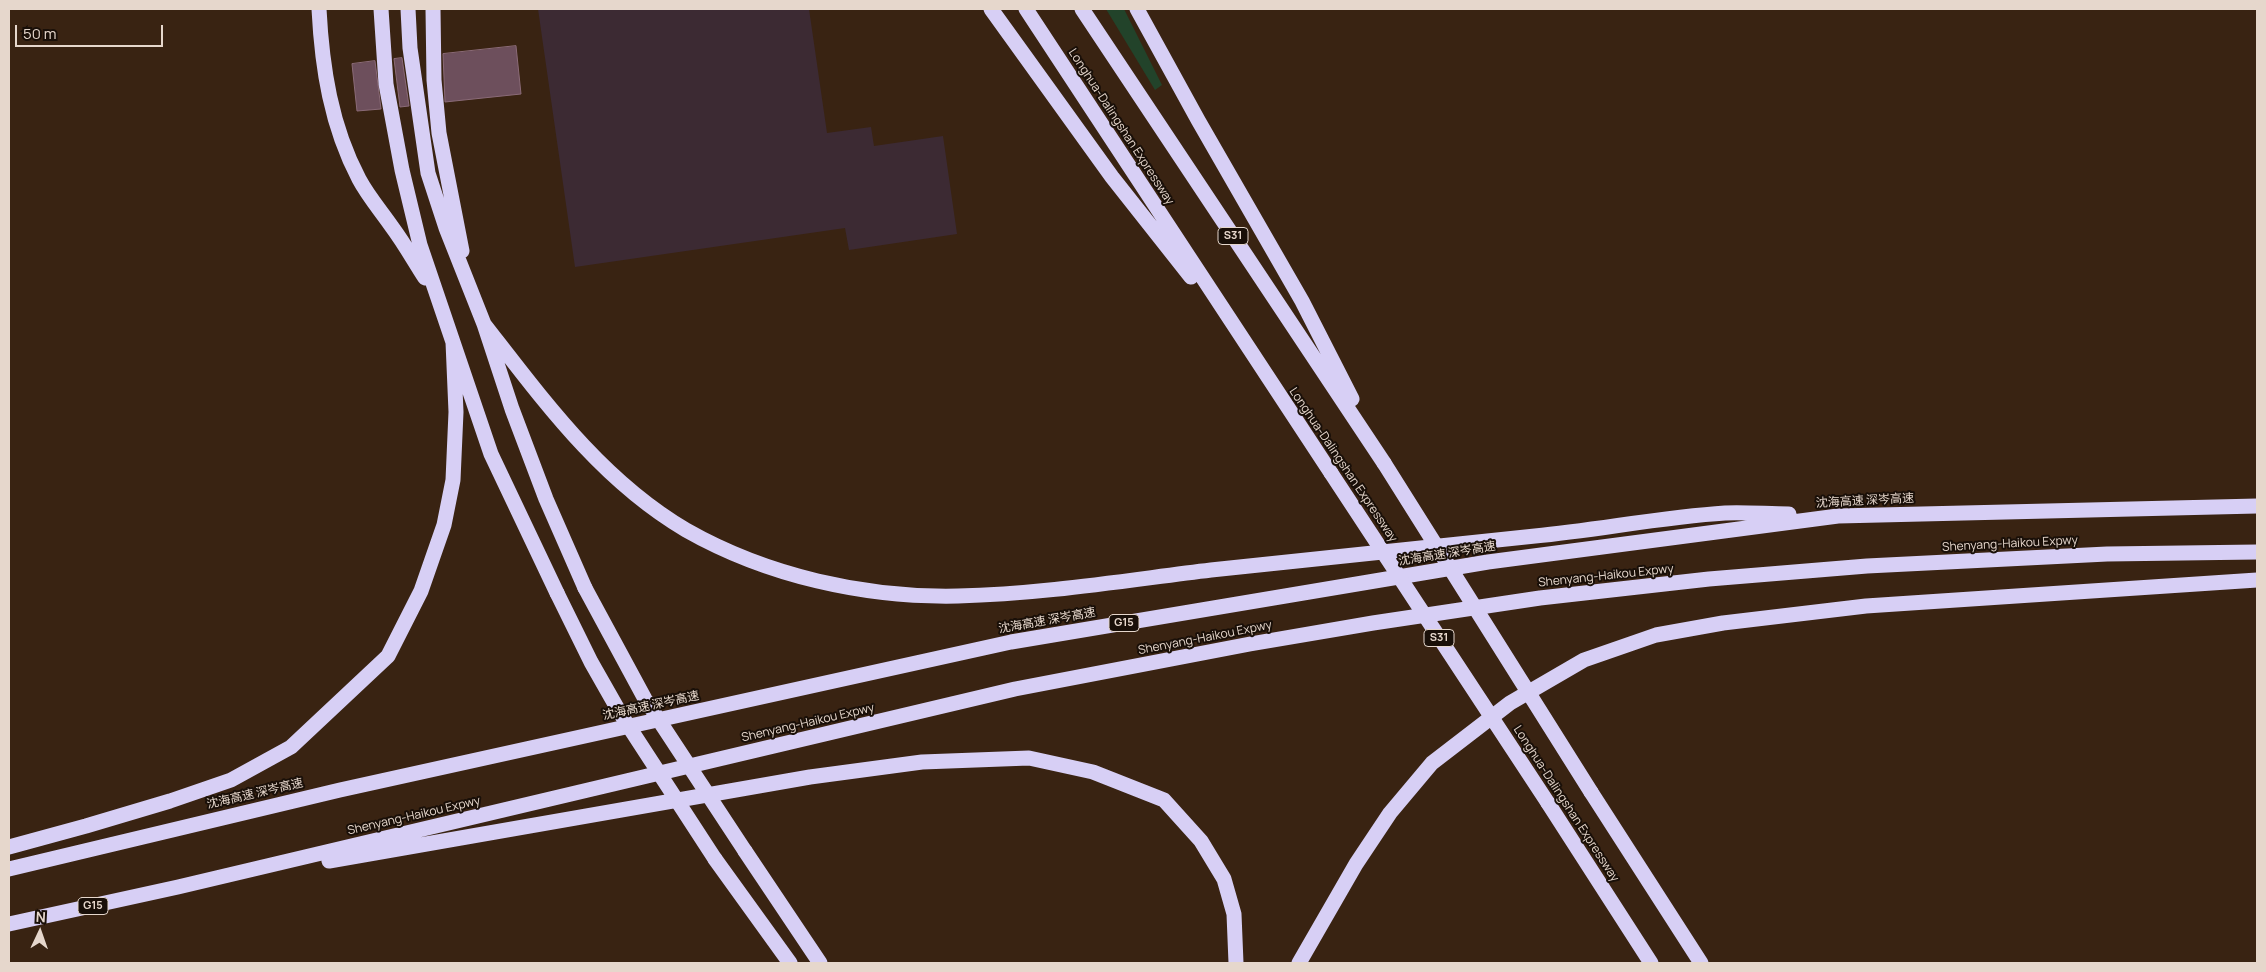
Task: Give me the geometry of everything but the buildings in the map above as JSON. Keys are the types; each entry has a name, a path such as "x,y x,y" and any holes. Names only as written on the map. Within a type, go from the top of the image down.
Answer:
{"highway":[{"path":"319,9 321,43 328,96 342,141 359,180 406,246 439,301"},
{"path":"381,9 386,84 402,170 420,245 491,454 591,662 620,713 715,859 790,963"},
{"path":"408,9 410,48 428,173 446,228 466,275 546,499 585,588 644,698 820,963"},
{"path":"433,9 434,80 439,133 466,275"},
{"path":"991,9 1112,178 1253,357"},
{"name":"Longhua-Dalingshan Expressway","path":"1026,9 1548,803 1651,963"},
{"name":"S31","path":"1082,9 1384,463 1591,792 1702,963"},
{"path":"1137,9 1302,301 1384,463"},
{"path":"484,324 551,410 590,455 634,495 687,530 751,560 814,581 882,592 957,596 1044,590 1539,536 1726,513 1838,516"},
{"path":"9,847 95,824 231,780 291,747 388,656 421,591 444,525 453,470 456,412 453,342"},
{"name":"沈海高速 深岑高速","path":"9,868 350,787 1011,642 1488,562 1838,516 2257,506"},
{"name":"Shenyang-Haikou Expwy","path":"178,887 1015,689 1250,644 1374,623 1540,598 1709,579 1867,566 2107,554 2257,552"},
{"path":"1299,963 1356,864 1390,813 1432,763 1510,703 1584,660 1656,635 1752,620 1866,606 2257,580"},
{"path":"178,887 810,777 922,762 1029,758 1093,772 1164,800 1201,841 1224,879 1234,914 1236,963"},
{"name":"G15","path":"9,924 178,887"}],"shaded area":[{"path":"538,9 809,9 827,133 871,127 874,146 943,136 957,234 849,250 845,228 575,267"}],"green space":[{"path":"1106,9 1124,9 1162,85 1155,90"}]}
